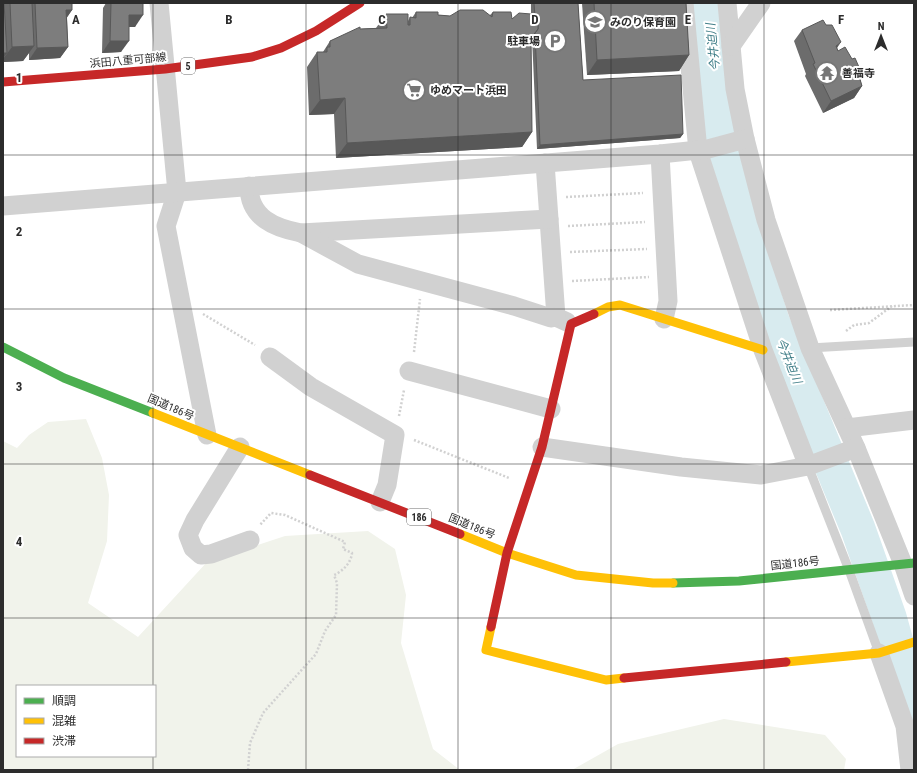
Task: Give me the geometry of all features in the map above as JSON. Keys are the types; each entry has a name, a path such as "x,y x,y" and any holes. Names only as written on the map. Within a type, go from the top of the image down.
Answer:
{"main road":[{"name":"浜田八重可部線","path":"3,82 165,69 252,57 281,48 316,31 360,3"},
{"path":"763,350 620,305 563,320 551,409 542,447 507,553 486,650 503,656 606,680 882,652 914,642"},
{"name":"国道186号","path":"3,347 64,378 207,435 507,553 576,575 653,583 739,581 902,564"}],"street":[{"path":"159,3 177,192 166,226 207,435"},
{"path":"684,3 703,150 763,350 812,465"},
{"path":"727,3 735,89 743,140 766,220 810,348 846,428 852,450 902,564 914,596"},
{"path":"731,46 761,3"},
{"path":"3,206 660,154 703,150 743,140"},
{"path":"660,154 668,301 664,319"},
{"path":"249,186 251,199 260,216 271,225 302,234 358,264 486,300 514,306 551,318 563,320 553,282 546,163"},
{"path":"302,234 550,223"},
{"path":"270,357 311,387 395,435 387,485 380,502"},
{"path":"409,371 551,409"},
{"path":"846,428 914,420"},
{"path":"240,447 195,520 188,535 193,548 201,555 212,554 250,540"},
{"path":"542,447 681,467 761,475 812,465 852,450"},
{"path":"882,652 905,726 910,770"}],"lane":[{"path":"810,348 914,342"},
{"path":"812,465 853,570 882,652"}],"path":[{"path":"548,198 661,192"},
{"path":"550,223 663,221"},
{"path":"551,253 665,249"},
{"path":"553,282 666,276"},
{"path":"182,305 188,305 249,340 270,357"},
{"path":"830,310 914,305"},
{"path":"854,326 869,323 892,306"},
{"path":"395,435 400,434 528,486"},
{"path":"248,770 250,743 263,713 316,654 325,631 333,621 337,604 334,574 339,573 350,562 352,553 343,550 345,542 285,515 272,513 261,523 250,540"}],"shaded area":[{"path":"86,419 102,458 109,495 107,541 88,603 138,637 207,562 285,536 368,531 395,549 406,595 401,643 433,749 460,770 3,770 3,441 17,448 29,435 48,422"},
{"path":"724,719 825,735 846,759 844,770 572,770 618,744"}],"building":[{"path":"4,3 7,53 3,53"},
{"path":"10,3 32,3 34,46 12,47"},
{"path":"35,3 72,3 72,10 66,10 68,47 37,48"},
{"path":"111,3 143,3 143,15 129,15 129,41 110,41"},
{"name":"駐車場","path":"534,3 578,3 583,80 681,75 683,134 540,145 535,33 538,29 538,20 535,17"},
{"path":"594,3 686,3 689,55 597,60"},
{"name":"ゆめマート浜田","path":"460,10 483,10 492,17 493,12 511,12 512,19 519,13 531,14 538,20 538,29 531,38 532,132 347,143 345,98 320,100 317,52 327,52 327,47 330,47 330,41 360,27 360,29 387,28 386,14 408,14 408,25 410,25 410,17 416,18 416,12 438,12 438,15 450,16"},
{"path":"823,20 826,25 832,25 841,42 836,46 838,51 845,47 852,59 855,58 862,74 859,76 862,86 831,101 813,64 815,63 802,30"}],"waterway":[{"name":"今井迫川","path":"708,3 714,78 721,132 740,219 772,321 858,529 889,617 914,707"}],"traffic: fast":[{"path":"3,347 64,378 153,413"},
{"path":"673,583 739,581 914,563"}],"traffic: slow":[{"path":"594,314 608,307 620,305 763,350"},
{"path":"153,413 310,475"},
{"path":"460,534 507,553 576,575 653,583 673,583"},
{"path":"491,627 486,650 606,680 624,678"},
{"path":"786,662 879,653 914,642"}],"traffic: jam":[{"path":"3,82 165,69 252,57 281,48 316,31 360,3"},
{"path":"491,627 507,553 542,447 571,324 594,314"},
{"path":"310,475 460,534"},
{"path":"624,678 786,662"}],"place":[{"name":"みのり保育園","path":"595,22"},
{"name":"駐車場","path":"555,41"},
{"name":"善福寺","path":"827,73"},
{"name":"ゆめマート浜田","path":"414,90"}]}
